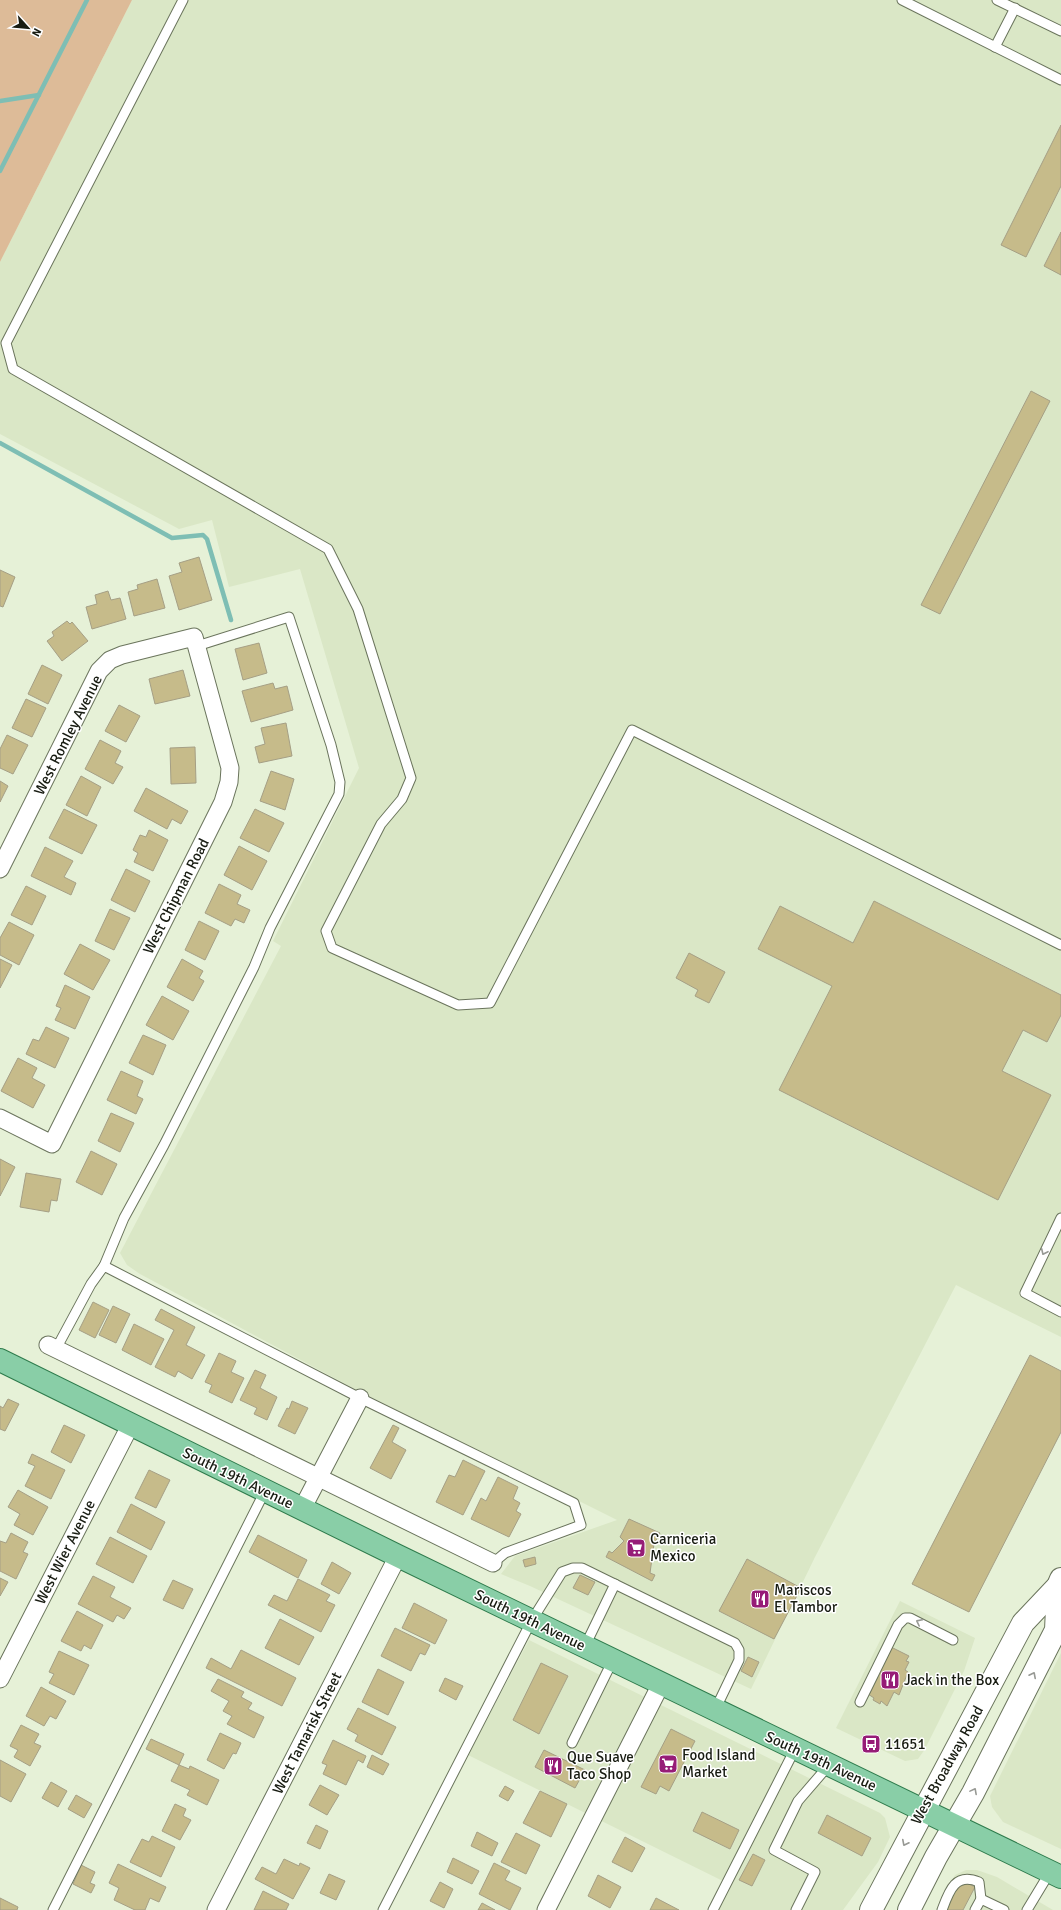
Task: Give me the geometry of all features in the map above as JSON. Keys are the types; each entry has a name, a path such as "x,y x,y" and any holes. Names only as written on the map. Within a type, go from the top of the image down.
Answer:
{"main road":[{"name":"South 19th Avenue","path":"0,1360 302,1510 1056,1874"},
{"name":"West Broadway Road","path":"871,1910 923,1809 942,1778 1023,1623 1060,1584"},
{"name":"West Broadway Road","path":"909,1910 973,1793 1056,1630 1060,1584"}],"street":[{"name":"West Romley Avenue","path":"0,869 100,671 110,660 122,655 195,641"},
{"name":"West Chipman Road","path":"0,1118 52,1144 227,791 230,768 195,641"},
{"path":"52,1347 494,1563"},
{"path":"302,1510 360,1398"},
{"name":"West Wier Avenue","path":"0,1679 131,1424"},
{"name":"West Tamarisk Street","path":"216,1910 398,1556"},
{"path":"546,1910 661,1684"}],"lane":[{"path":"183,0 6,343 13,369 328,549 358,609 411,778 402,799 381,824 326,931 332,948 458,1005 490,1003 632,730 1061,945"},
{"path":"902,0 1061,80"},
{"path":"997,0 1061,31"},
{"path":"995,47 1015,8"},
{"path":"52,1347 90,1284 104,1266 124,1218 171,1131 254,966 270,928 339,794 340,782 331,745 289,617 195,641"},
{"path":"1061,1218 1025,1293 1061,1312"},
{"path":"104,1266 360,1398 574,1503 581,1525 505,1553 494,1563"},
{"path":"53,1910 266,1491"},
{"path":"383,1910 532,1620 562,1572 573,1568 582,1568 735,1644 739,1650 739,1660 715,1710"},
{"path":"585,1646 614,1584"},
{"path":"860,1702 898,1625 905,1618 910,1618 954,1640"},
{"path":"572,1743 613,1660"},
{"path":"713,1910 795,1749"},
{"path":"796,1910 815,1872 774,1850 798,1801 829,1765"},
{"path":"1027,1910 1056,1874"},
{"path":"942,1910 955,1883 962,1879 969,1878 978,1882 981,1898 975,1910"},
{"path":"981,1898 1004,1910"}],"shaded area":[{"path":"0,0 132,0 0,262"},
{"path":"132,0 1061,0 1061,1337 956,1285 815,1557 751,1689 530,1586 501,1574 515,1556 617,1520 353,1388 140,1274 127,1265 120,1253 281,946 273,941 359,768 300,569 229,587 212,520 179,529 0,434 0,262"},
{"path":"900,1601 975,1638 964,1671 925,1749 918,1759 905,1761 836,1728"},
{"path":"529,1640 880,1813 885,1818 890,1837 878,1862 843,1910 719,1910 731,1885 468,1755"},
{"path":"1061,1653 1061,1849 1003,1822 992,1807 990,1796"},
{"path":"966,1870 977,1870 997,1877 1053,1910 937,1910 955,1875"}],"building":[{"path":"1061,125 1061,186 1026,257 1001,245"},
{"path":"1061,232 1061,275 1044,266"},
{"path":"1031,391 1050,401 940,614 921,605"},
{"path":"199,557 212,600 179,610 169,576 182,572 179,563"},
{"path":"0,570 15,577 3,607 0,606"},
{"path":"157,579 165,608 134,616 128,592 138,589 137,585"},
{"path":"108,591 111,600 120,598 126,619 92,629 86,607 97,604 95,595"},
{"path":"67,621 70,624 72,622 88,641 62,661 47,641 54,636 52,632"},
{"path":"259,643 267,673 243,680 235,649"},
{"path":"42,665 62,675 48,704 28,694"},
{"path":"183,670 190,696 155,704 149,679"},
{"path":"273,683 275,689 287,686 293,710 251,722 242,691"},
{"path":"26,699 46,708 32,737 12,728"},
{"path":"119,705 140,716 126,742 105,731"},
{"path":"286,723 292,756 259,763 255,747 265,744 261,728"},
{"path":"7,735 28,745 13,774 0,768 0,749"},
{"path":"100,740 121,751 115,763 123,767 113,784 85,769"},
{"path":"195,747 196,783 171,784 170,748"},
{"path":"271,771 294,779 285,810 260,801"},
{"path":"81,776 101,787 87,816 66,805"},
{"path":"0,781 8,786 0,802"},
{"path":"146,788 188,811 181,824 172,819 167,829 134,811"},
{"path":"64,809 97,825 82,854 49,838"},
{"path":"255,809 284,823 269,852 240,838"},
{"path":"149,830 168,840 153,871 134,862 138,853 133,850 140,835 146,837"},
{"path":"239,846 267,861 252,890 224,875"},
{"path":"45,847 73,861 64,877 76,883 71,895 31,876"},
{"path":"126,869 150,881 135,912 111,900"},
{"path":"219,884 241,895 237,904 250,910 244,923 235,919 231,926 205,913"},
{"path":"26,886 46,896 32,925 11,915"},
{"path":"874,901 1061,995 1061,1015 1047,1042 1023,1030 1002,1071 1051,1095 998,1200 779,1090 832,986 758,949 780,906 853,943"},
{"path":"110,909 130,918 114,950 95,941"},
{"path":"199,921 219,931 205,960 185,950"},
{"path":"9,922 34,935 19,965 0,955 0,938"},
{"path":"80,944 110,960 93,990 64,974"},
{"path":"689,953 725,972 709,1003 695,996 698,990 676,978"},
{"path":"0,959 12,965 0,988"},
{"path":"182,959 203,971 199,978 204,981 193,1001 167,987"},
{"path":"65,985 90,997 75,1029 55,1020 61,1008 56,1006"},
{"path":"162,996 189,1011 173,1040 146,1025"},
{"path":"46,1027 69,1038 55,1068 26,1054 33,1039 39,1041"},
{"path":"143,1035 166,1045 153,1075 129,1063"},
{"path":"18,1058 37,1068 32,1078 45,1085 33,1108 1,1091"},
{"path":"121,1071 143,1081 137,1096 143,1099 136,1114 107,1100"},
{"path":"111,1113 134,1123 120,1152 98,1141"},
{"path":"91,1151 117,1164 102,1195 76,1182"},
{"path":"0,1159 15,1167 0,1196"},
{"path":"26,1173 61,1179 57,1201 51,1200 49,1212 20,1207"},
{"path":"93,1302 109,1310 95,1338 79,1330"},
{"path":"113,1306 130,1314 116,1343 99,1335"},
{"path":"161,1309 195,1327 186,1345 205,1355 192,1379 178,1371 175,1377 155,1367 174,1330 155,1320"},
{"path":"134,1324 164,1339 151,1365 122,1350"},
{"path":"219,1353 236,1361 231,1372 244,1378 232,1403 209,1392 212,1385 205,1382"},
{"path":"1030,1355 1061,1371 1061,1432 969,1612 912,1584"},
{"path":"255,1370 266,1375 260,1388 277,1397 267,1420 254,1414 257,1408 240,1400"},
{"path":"8,1399 19,1404 5,1431 0,1429 0,1406 3,1408"},
{"path":"292,1401 308,1408 295,1434 278,1426 287,1408 289,1409"},
{"path":"64,1425 85,1435 71,1463 51,1452"},
{"path":"393,1425 399,1428 392,1442 406,1450 391,1479 370,1468"},
{"path":"32,1454 65,1470 51,1499 25,1486 35,1466 28,1463"},
{"path":"463,1460 485,1471 463,1515 436,1502 449,1475 455,1477"},
{"path":"149,1470 170,1480 156,1508 135,1498"},
{"path":"498,1477 518,1487 513,1499 520,1503 516,1511 521,1514 509,1537 471,1519 481,1498 486,1501"},
{"path":"18,1490 48,1507 33,1535 14,1525 20,1514 8,1507"},
{"path":"131,1504 165,1522 151,1550 117,1532"},
{"name":"Carniceria Mexico","path":"629,1519 660,1533 654,1544 650,1573 655,1575 652,1581 606,1557 609,1551 612,1553 624,1541 620,1537"},
{"path":"11,1533 28,1542 23,1552 28,1554 16,1579 0,1571 0,1541 6,1543"},
{"path":"258,1535 307,1560 298,1578 249,1552"},
{"path":"110,1537 147,1556 133,1583 96,1564"},
{"path":"535,1557 536,1564 525,1567 523,1560"},
{"name":"Mariscos El Tambor","path":"747,1559 801,1588 774,1639 719,1611"},
{"path":"332,1562 351,1573 339,1594 321,1584"},
{"path":"580,1575 595,1582 588,1595 573,1588"},
{"path":"93,1576 115,1587 110,1597 131,1608 124,1619 117,1615 113,1622 78,1604"},
{"path":"0,1578 8,1582 0,1596"},
{"path":"298,1579 330,1595 326,1601 335,1605 321,1632 268,1605 274,1595 287,1601"},
{"path":"173,1580 193,1589 183,1609 163,1600"},
{"path":"414,1603 447,1620 435,1644 402,1628"},
{"path":"77,1611 103,1625 91,1649 84,1645 81,1651 61,1641"},
{"path":"280,1619 314,1637 299,1665 265,1648"},
{"path":"395,1628 430,1645 425,1655 420,1653 411,1671 381,1656"},
{"name":"Jack in the Box","path":"891,1647 909,1656 906,1661 909,1662 905,1670 908,1672 899,1695 894,1692 887,1706 881,1701 880,1704 873,1700 874,1698 868,1694"},
{"path":"241,1650 296,1678 282,1706 206,1668 211,1658 231,1669"},
{"path":"59,1651 89,1665 74,1695 49,1683 54,1674 49,1672"},
{"path":"748,1657 759,1662 752,1677 741,1671"},
{"path":"541,1663 568,1676 539,1734 513,1720"},
{"path":"378,1669 404,1682 388,1715 362,1702"},
{"path":"445,1678 463,1686 456,1700 439,1691"},
{"path":"218,1679 244,1692 241,1697 252,1703 248,1709 264,1717 254,1738 227,1724 232,1716 223,1711 229,1701 211,1691"},
{"path":"41,1687 66,1701 56,1719 50,1716 44,1726 26,1716"},
{"path":"358,1708 396,1727 382,1755 355,1741 358,1735 347,1729"},
{"path":"21,1725 39,1734 34,1743 41,1746 30,1766 14,1757 18,1750 10,1746"},
{"name":"Food Island Market","path":"671,1729 695,1741 669,1791 660,1786 656,1794 641,1787"},
{"path":"220,1733 241,1743 236,1754 233,1753 224,1769 207,1760"},
{"path":"151,1739 184,1754 179,1765 146,1749"},
{"path":"333,1740 366,1756 363,1763 358,1760 346,1785 323,1774 327,1765 322,1763"},
{"path":"544,1750 585,1770 575,1788 535,1767"},
{"path":"372,1755 389,1764 383,1775 367,1767"},
{"path":"0,1760 26,1774 11,1802 0,1796"},
{"path":"179,1765 189,1769 190,1766 219,1780 207,1805 187,1795 190,1790 171,1781"},
{"path":"51,1782 67,1791 58,1807 42,1798"},
{"path":"320,1785 339,1795 327,1815 309,1805"},
{"path":"505,1786 514,1791 508,1801 499,1796"},
{"path":"540,1791 567,1804 551,1837 523,1823"},
{"path":"76,1795 92,1804 84,1818 68,1809"},
{"path":"175,1804 186,1809 183,1816 191,1820 180,1840 162,1831"},
{"path":"702,1812 739,1830 730,1849 693,1831"},
{"path":"827,1815 871,1838 862,1856 818,1833"},
{"path":"316,1825 328,1831 320,1849 307,1843"},
{"path":"477,1832 498,1843 492,1856 471,1846"},
{"path":"516,1833 540,1845 526,1874 501,1862"},
{"path":"152,1836 175,1847 161,1877 130,1862 142,1839 149,1842"},
{"path":"625,1837 645,1848 632,1872 612,1862"},
{"path":"753,1854 765,1860 752,1886 739,1880"},
{"path":"453,1858 479,1871 472,1884 447,1872"},
{"path":"284,1859 299,1866 300,1863 310,1868 293,1899 255,1879 262,1867 276,1874"},
{"path":"494,1863 510,1871 505,1880 521,1888 510,1910 479,1894"},
{"path":"118,1864 166,1887 159,1902 150,1898 145,1910 135,1910 114,1900 119,1888 109,1883"},
{"path":"81,1865 95,1872 90,1883 95,1885 91,1893 73,1884"},
{"path":"329,1874 345,1881 336,1900 320,1893"},
{"path":"598,1875 621,1887 610,1908 588,1896"},
{"path":"961,1880 975,1887 963,1910 945,1910"},
{"path":"440,1882 453,1889 444,1908 430,1901"},
{"path":"263,1891 289,1904 286,1910 254,1910"},
{"path":"0,1898 18,1907 17,1910 0,1910"},
{"path":"656,1898 679,1910 650,1910"},
{"path":"482,1903 495,1910 478,1910"}],"waterway":[{"path":"0,171 87,0"},
{"path":"0,101 39,95"},
{"path":"0,443 172,538 203,535 207,539 231,620"}],"place":[{"name":"Carniceria Mexico","path":"636,1548"},
{"name":"Mariscos El Tambor","path":"760,1599"},
{"name":"Jack in the Box","path":"890,1680"},
{"name":"11651","path":"871,1744"},
{"name":"Food Island Market","path":"668,1764"},
{"name":"Que Suave Taco Shop","path":"553,1766"}]}
